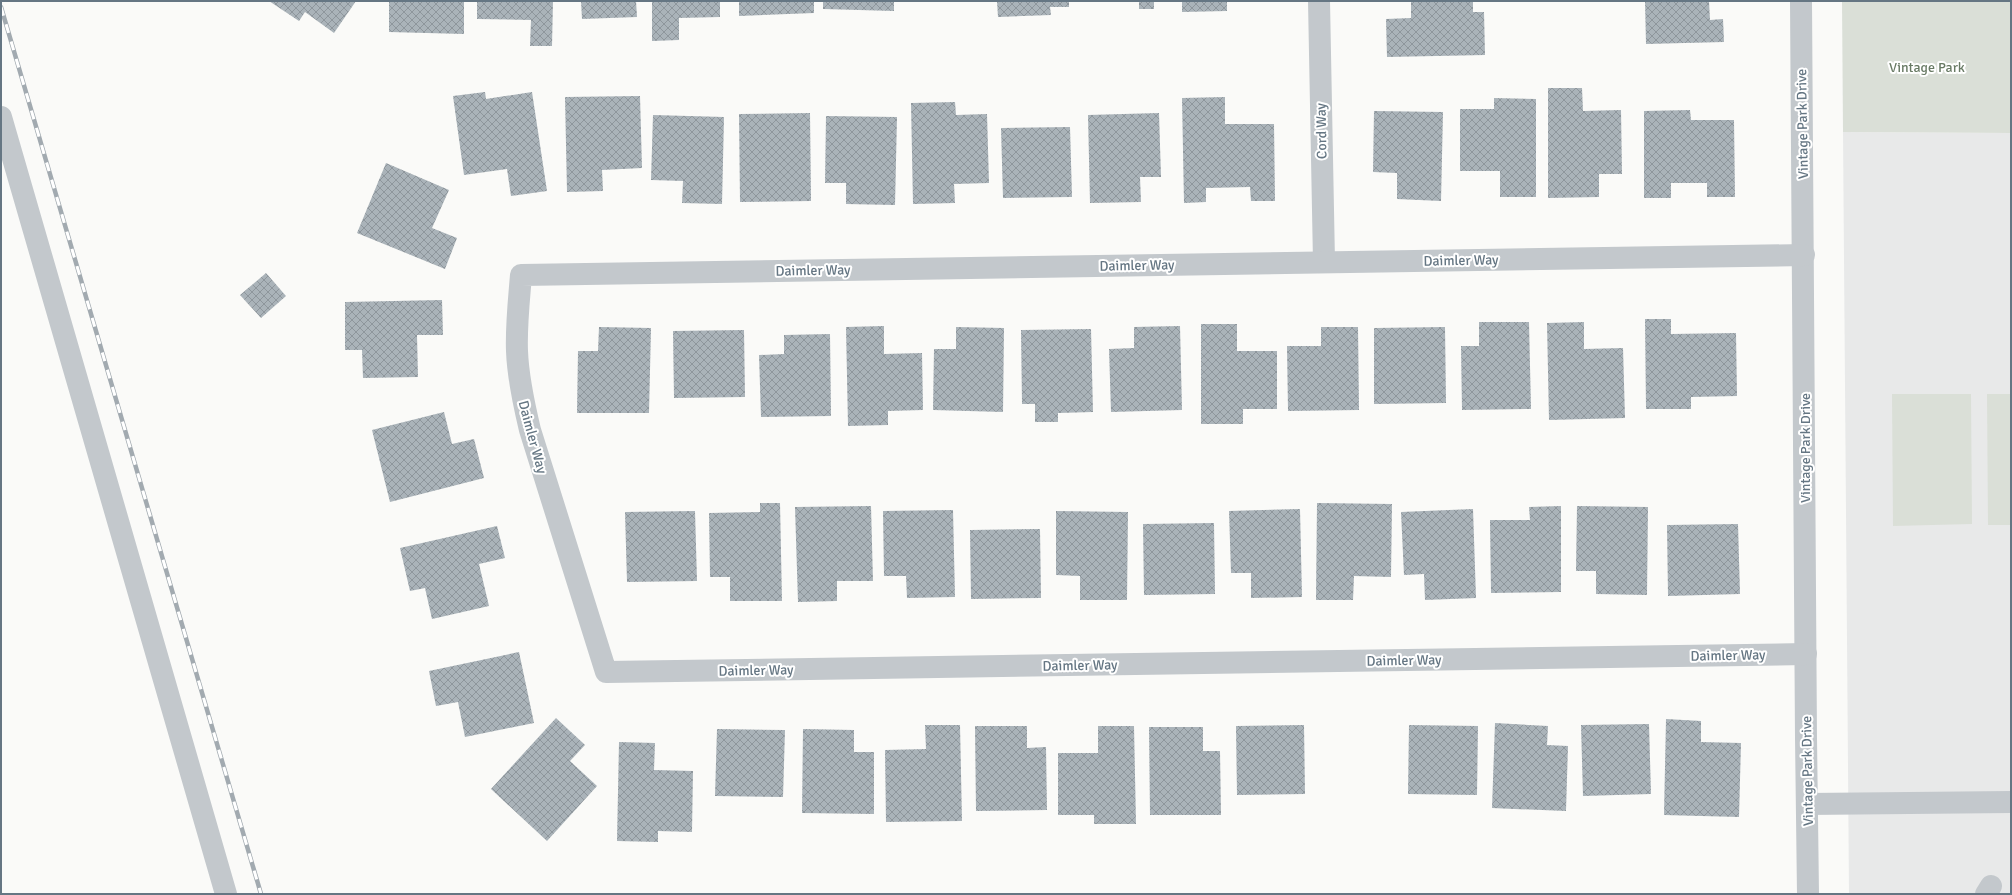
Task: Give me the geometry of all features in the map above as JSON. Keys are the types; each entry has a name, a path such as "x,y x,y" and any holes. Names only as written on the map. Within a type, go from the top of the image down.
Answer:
{"street":[{"name":"Cord Way","path":"1319,1 1324,262"},
{"name":"Vintage Park Drive","path":"1801,1 1808,894"},
{"path":"1,117 226,894"},
{"name":"Daimler Way","path":"1804,255 521,275 517,314 517,352 521,392 530,430 606,672 1806,654"},
{"path":"1807,804 2011,802"}],"shaded area":[{"path":"1843,132 2011,133 2011,894 1849,894"}],"green space":[{"name":"Vintage Park","path":"1842,1 2011,1 2011,133 1843,132"},
{"path":"1892,394 1971,394 1972,524 1893,526"},
{"path":"1987,394 2011,394 2011,525 1988,525"}],"building":[{"path":"269,1 356,1 334,33 305,12 299,21"},
{"path":"389,1 464,1 464,34 389,32"},
{"path":"477,1 553,1 552,46 530,46 531,20 477,19"},
{"path":"581,1 636,1 637,17 582,19"},
{"path":"652,1 720,1 720,17 679,18 679,40 652,41"},
{"path":"739,1 814,1 814,13 739,16"},
{"path":"823,1 894,1 894,11 823,9"},
{"path":"997,1 1069,1 1069,7 1050,7 1051,15 998,17"},
{"path":"1139,1 1154,1 1154,9 1139,9"},
{"path":"1182,1 1227,1 1227,11 1182,12"},
{"path":"1411,1 1473,1 1473,12 1484,12 1485,55 1387,57 1386,19 1411,18"},
{"path":"1645,1 1709,1 1710,20 1723,19 1724,42 1646,44"},
{"path":"1548,88 1582,88 1583,111 1621,110 1622,174 1599,174 1599,197 1548,198"},
{"path":"485,92 486,99 532,92 547,191 511,196 507,169 464,175 453,96"},
{"path":"640,96 642,168 602,170 603,191 567,192 565,97"},
{"path":"1225,97 1225,124 1274,124 1275,201 1251,201 1250,187 1206,188 1206,202 1184,203 1182,98"},
{"path":"1494,98 1536,99 1536,197 1500,197 1500,171 1460,171 1460,109 1494,109"},
{"path":"955,102 956,115 987,114 989,183 954,184 955,203 913,204 911,103"},
{"path":"1690,110 1691,120 1734,120 1735,197 1707,197 1707,183 1671,183 1671,198 1644,198 1644,111"},
{"path":"1374,111 1443,112 1441,201 1397,199 1397,173 1373,172"},
{"path":"810,113 811,201 740,202 739,114"},
{"path":"1159,113 1161,177 1140,177 1141,202 1090,203 1088,115"},
{"path":"653,115 724,117 722,204 682,203 683,181 651,180"},
{"path":"826,116 897,117 895,205 846,204 846,183 825,183"},
{"path":"1070,127 1072,197 1003,198 1001,128"},
{"path":"386,163 449,190 432,228 457,238 445,269 357,233"},
{"path":"266,273 286,296 261,318 240,295"},
{"path":"442,300 443,335 417,335 418,377 363,378 362,350 345,350 345,302"},
{"path":"1645,319 1671,319 1671,334 1736,333 1737,396 1691,397 1691,409 1646,409"},
{"path":"1479,322 1529,322 1531,409 1462,410 1461,346 1479,346"},
{"path":"1584,322 1584,349 1623,348 1625,418 1549,420 1547,323"},
{"path":"1201,324 1237,324 1237,351 1277,351 1277,409 1243,409 1243,424 1201,424"},
{"path":"884,326 884,354 922,353 923,410 888,411 888,425 848,426 846,327"},
{"path":"1180,326 1182,410 1111,412 1109,349 1134,348 1134,327"},
{"path":"599,327 651,328 649,413 577,413 578,351 598,351"},
{"path":"956,327 1004,328 1003,412 933,410 934,349 956,349"},
{"path":"1321,327 1358,327 1359,410 1288,411 1287,346 1321,346"},
{"path":"1445,327 1446,403 1374,404 1374,328"},
{"path":"1091,329 1093,412 1058,413 1058,422 1035,422 1035,404 1022,404 1021,330"},
{"path":"744,330 745,397 674,398 673,331"},
{"path":"830,334 831,416 761,417 759,355 784,354 784,335"},
{"path":"444,412 452,444 474,439 484,478 390,502 372,430"},
{"path":"760,503 780,503 782,601 730,601 730,577 710,577 709,513 760,512"},
{"path":"1317,503 1392,504 1391,577 1354,576 1353,600 1316,600"},
{"path":"871,506 873,581 837,581 837,601 798,602 795,507"},
{"path":"1561,506 1561,592 1491,593 1490,520 1530,520 1529,507"},
{"path":"1577,506 1648,507 1647,595 1596,594 1596,571 1576,571"},
{"path":"1300,509 1302,597 1251,598 1251,573 1231,573 1229,511"},
{"path":"1473,509 1476,598 1425,600 1424,574 1404,575 1401,512"},
{"path":"953,510 955,597 907,598 906,576 884,576 883,511"},
{"path":"695,511 697,581 627,582 625,512"},
{"path":"1056,511 1128,512 1127,600 1080,600 1080,576 1056,575"},
{"path":"1214,523 1215,594 1144,595 1143,524"},
{"path":"1738,524 1740,594 1668,596 1667,525"},
{"path":"497,526 505,558 479,564 489,606 432,619 425,588 410,591 400,548"},
{"path":"1040,529 1041,598 971,599 970,530"},
{"path":"519,652 534,723 465,737 458,702 436,706 429,671"},
{"path":"556,718 585,745 570,761 597,786 547,841 491,789"},
{"path":"1666,719 1701,721 1701,742 1741,743 1739,817 1664,815"},
{"path":"1495,723 1548,726 1547,745 1568,746 1566,811 1492,808"},
{"path":"1649,724 1651,794 1583,796 1581,725"},
{"path":"925,725 960,725 962,821 886,822 885,750 926,749"},
{"path":"1304,725 1305,794 1237,795 1236,726"},
{"path":"1409,725 1478,726 1477,795 1408,794"},
{"path":"975,726 1027,726 1027,748 1046,747 1047,810 976,811"},
{"path":"1098,726 1134,726 1136,824 1094,824 1094,815 1058,815 1058,753 1098,753"},
{"path":"1149,727 1203,727 1203,751 1220,751 1221,815 1150,815"},
{"path":"717,729 785,730 783,797 715,796"},
{"path":"803,729 854,730 854,752 874,752 874,814 802,813"},
{"path":"619,742 655,743 654,770 693,771 692,832 658,831 658,842 617,841"}],"railway":[{"path":"1,7 261,894"}]}
